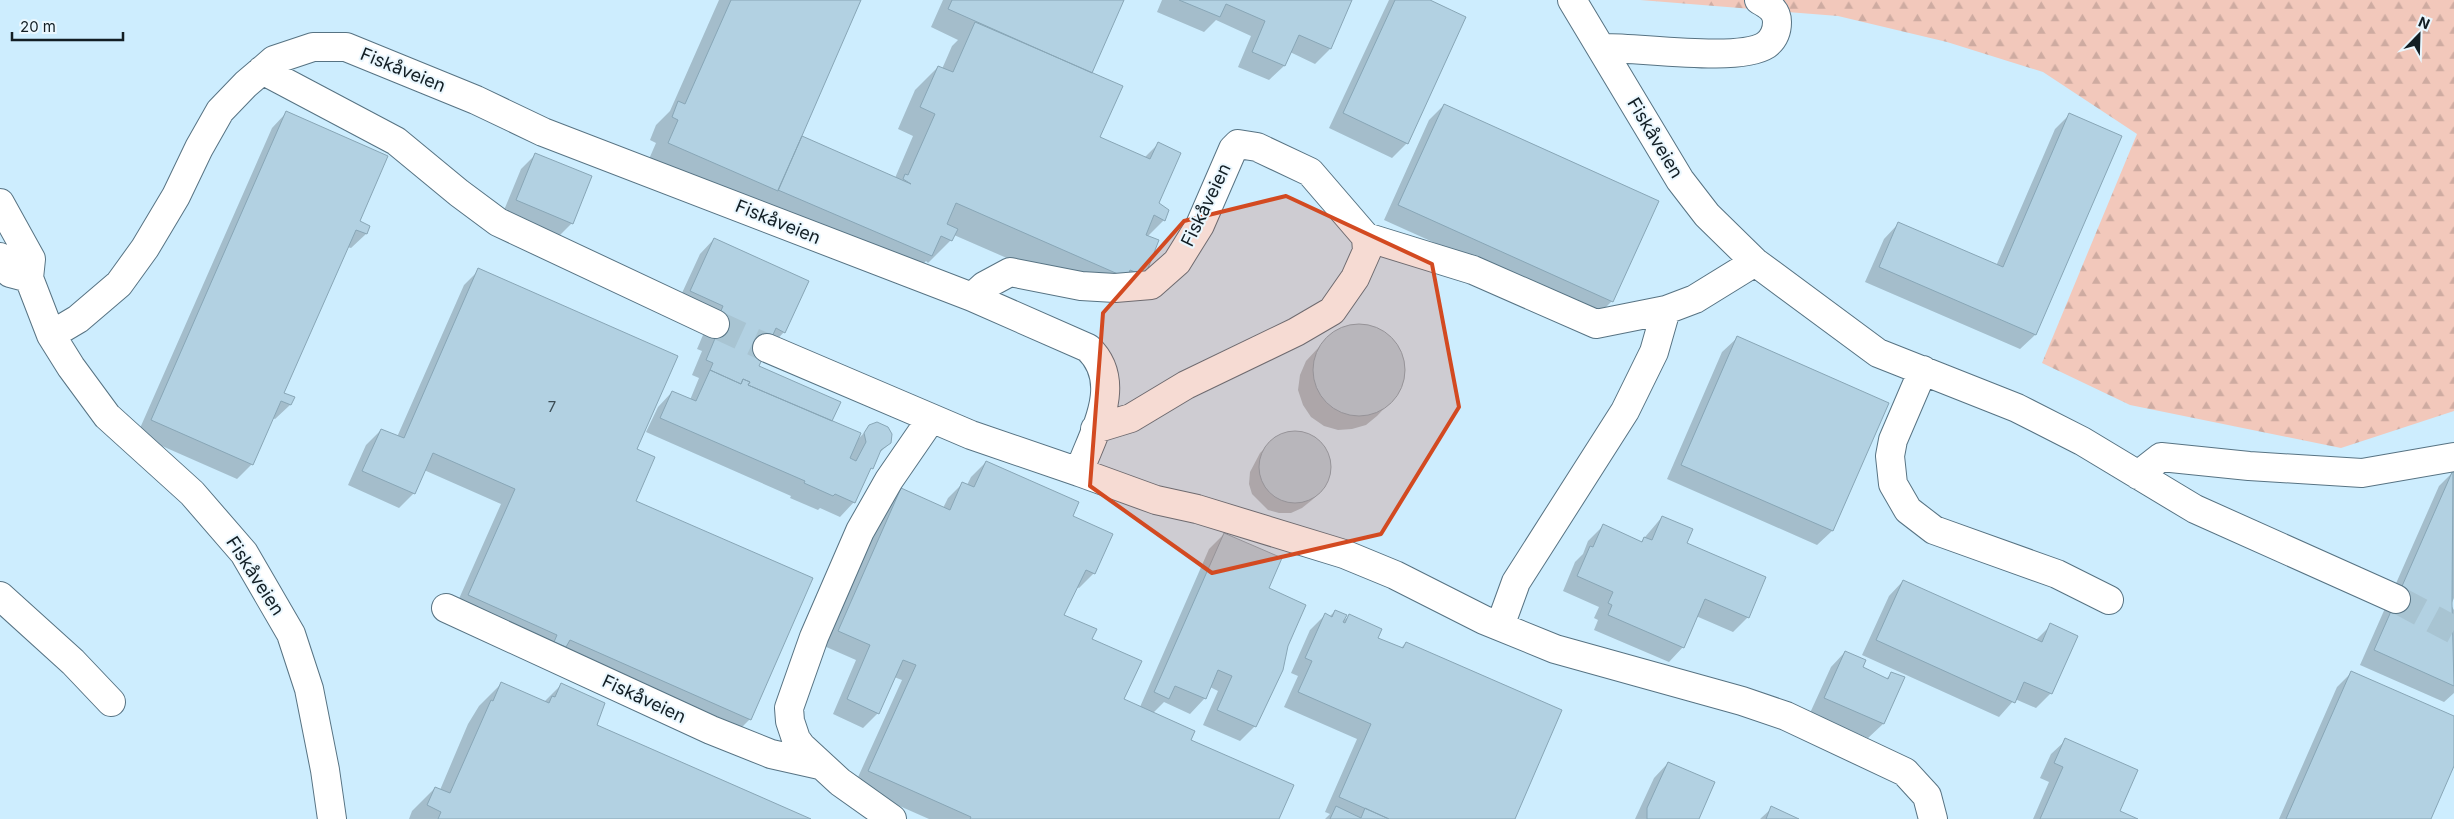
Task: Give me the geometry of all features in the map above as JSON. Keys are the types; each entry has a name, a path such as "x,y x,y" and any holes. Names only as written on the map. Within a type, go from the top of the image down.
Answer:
{"lane":[{"name":"Fiskåveien","path":"1572,0 1688,192 1707,215 1755,262 1878,353 2017,408 2082,441 2196,509 2396,599"},
{"path":"1602,48 1627,47 1652,51 1712,53 1759,48 1772,40 1776,33 1777,20 1774,11 1758,0"},
{"name":"Fiskåveien","path":"51,334 78,319 119,284 145,248 176,196 199,148 220,112 274,60 313,47 346,47 476,100 543,132 972,297 984,286 1010,272 1081,286 1116,288 1151,285 1177,262 1200,225 1233,149 1238,144 1257,147 1310,172 1366,237"},
{"path":"262,70 396,141 459,193 498,222 715,324"},
{"name":"Fiskåveien","path":"0,203 31,259 29,278 51,334 71,367 107,416 192,493 244,553 280,613 291,634 309,689 325,770 332,819"},
{"path":"1095,429 1131,418 1186,385 1296,332 1332,311 1355,278 1367,251 1366,237 1473,270 1596,324 1666,310 1694,300 1755,262"},
{"path":"0,257 10,273 29,278"},
{"path":"972,297 1088,348 1097,357 1106,381 1106,402 1079,472"},
{"path":"1500,626 1516,582 1625,411 1654,352 1666,310"},
{"path":"767,348 971,435 1156,500 1214,514 1344,554 1403,578 1500,626 1555,649 1742,701 1786,716 1905,772 1927,796 1933,819"},
{"path":"1923,370 1893,440 1890,456 1893,484 1908,510 1921,522 1934,530 2057,574 2108,600"},
{"name":"Fiskåveien","path":"892,819 820,765 796,739 790,721 791,700 814,637 860,531 889,480 931,419"},
{"path":"2138,475 2160,457 2249,466 2362,472 2454,457"},
{"path":"0,596 66,655 111,702"},
{"name":"Fiskåveien","path":"446,608 711,730 771,754 820,765"}],"highlighted area":[{"path":"1286,196 1432,264 1459,407 1381,534 1212,573 1090,486 1103,313 1184,221"}],"green space":[{"path":"1640,0 2454,0 2454,411 2341,448 2130,405 2042,363 2137,134 2043,72 1947,42 1838,16"}],"building":[{"path":"731,0 861,0 778,191 668,143 678,120 672,117 678,101 685,104"},
{"path":"952,0 1124,0 1092,73 948,9"},
{"path":"1179,0 1352,0 1331,49 1299,35 1285,66 1252,52 1265,21 1226,4 1220,17"},
{"path":"1395,0 1430,0 1466,17 1408,144 1343,113"},
{"path":"975,22 1123,86 1100,137 1150,159 1158,142 1181,153 1159,203 1169,210 1165,221 1154,215 1146,235 1159,240 1145,276 1130,270 1127,278 956,203 947,224 958,229 952,241 941,236 932,256 778,190 802,136 911,184 903,179 905,174 908,175 935,114 920,107 938,66 953,72"},
{"path":"1444,104 1659,201 1613,302 1398,205"},
{"path":"286,111 388,156 360,221 370,226 367,234 356,230 284,393 295,397 291,405 281,401 253,465 151,420"},
{"path":"2069,113 2122,136 2036,335 1879,267 1898,222 2003,267"},
{"path":"535,153 592,176 573,224 516,200"},
{"path":"714,238 809,281 785,333 776,328 759,366 841,402 832,421 748,385 750,382 743,379 741,384 710,370 713,363 706,360 716,336 711,334 723,306 690,291"},
{"path":"478,268 678,356 637,449 655,457 636,501 813,578 751,720 570,640 566,647 554,642 557,635 468,595 515,489 433,453 415,494 362,471 381,429 404,438"},
{"path":"1359,324 1377,328 1391,338 1401,352 1405,370 1401,388 1391,402 1377,412 1359,416 1341,412 1327,402 1317,388 1313,370 1317,352 1327,338 1341,328"},
{"path":"1737,336 1889,403 1833,531 1681,465"},
{"path":"710,370 741,384 743,379 750,382 748,385 861,433 850,458 856,461 866,442 864,433 869,425 877,422 888,427 892,434 891,443 881,450 855,503 835,494 833,496 804,483 805,481 660,418 672,391 696,401"},
{"path":"1295,431 1315,437 1325,447 1331,467 1325,487 1315,497 1295,503 1275,497 1265,487 1259,467 1265,447 1275,437"},
{"path":"986,461 1079,502 1073,516 1113,534 1095,574 1086,570 1064,615 1097,629 1092,639 1142,661 1124,699 1195,731 1191,740 1294,785 1279,819 970,819 971,817 868,771 916,665 903,660 879,714 847,699 870,645 838,631 901,488 950,510 962,482 974,487"},
{"path":"2453,470 2452,604 2454,686 2374,650"},
{"path":"1662,516 1693,529 1687,543 1766,577 1749,618 1705,599 1684,648 1608,615 1612,605 1608,603 1613,592 1577,576 1590,546 1593,547 1603,524 1642,542 1644,537 1652,540"},
{"path":"1224,533 1282,558 1269,588 1306,605 1288,646 1283,670 1256,727 1217,710 1232,676 1218,670 1206,699 1175,686 1169,699 1154,692"},
{"path":"1903,580 2042,642 2050,623 2078,636 2052,694 2024,682 2015,703 1876,640"},
{"path":"1335,610 1347,615 1343,622 1345,623 1349,614 1382,629 1378,638 1403,648 1406,642 1562,710 1515,819 1389,819 1339,797 1371,724 1298,692 1312,661 1305,658 1325,613 1332,617"},
{"path":"1845,651 1866,660 1863,667 1888,679 1891,672 1905,677 1884,724 1824,698"},
{"path":"2351,671 2454,716 2454,766 2431,819 2286,819"},
{"path":"501,682 549,703 552,696 555,697 561,683 605,703 597,725 811,819 438,819 441,812 427,805 435,787 450,793 491,700 493,701"},
{"path":"2065,738 2138,770 2120,811 2138,819 2040,819 2063,767 2054,763"},
{"path":"1668,762 1715,782 1699,819 1647,819 1647,808"},
{"path":"1336,806 1361,818 1365,808 1389,819 1330,819"},
{"path":"1771,806 1799,819 1766,819"}],"tunnel":[{"path":"715,324 767,348"},
{"path":"2396,599 2454,630"}]}
